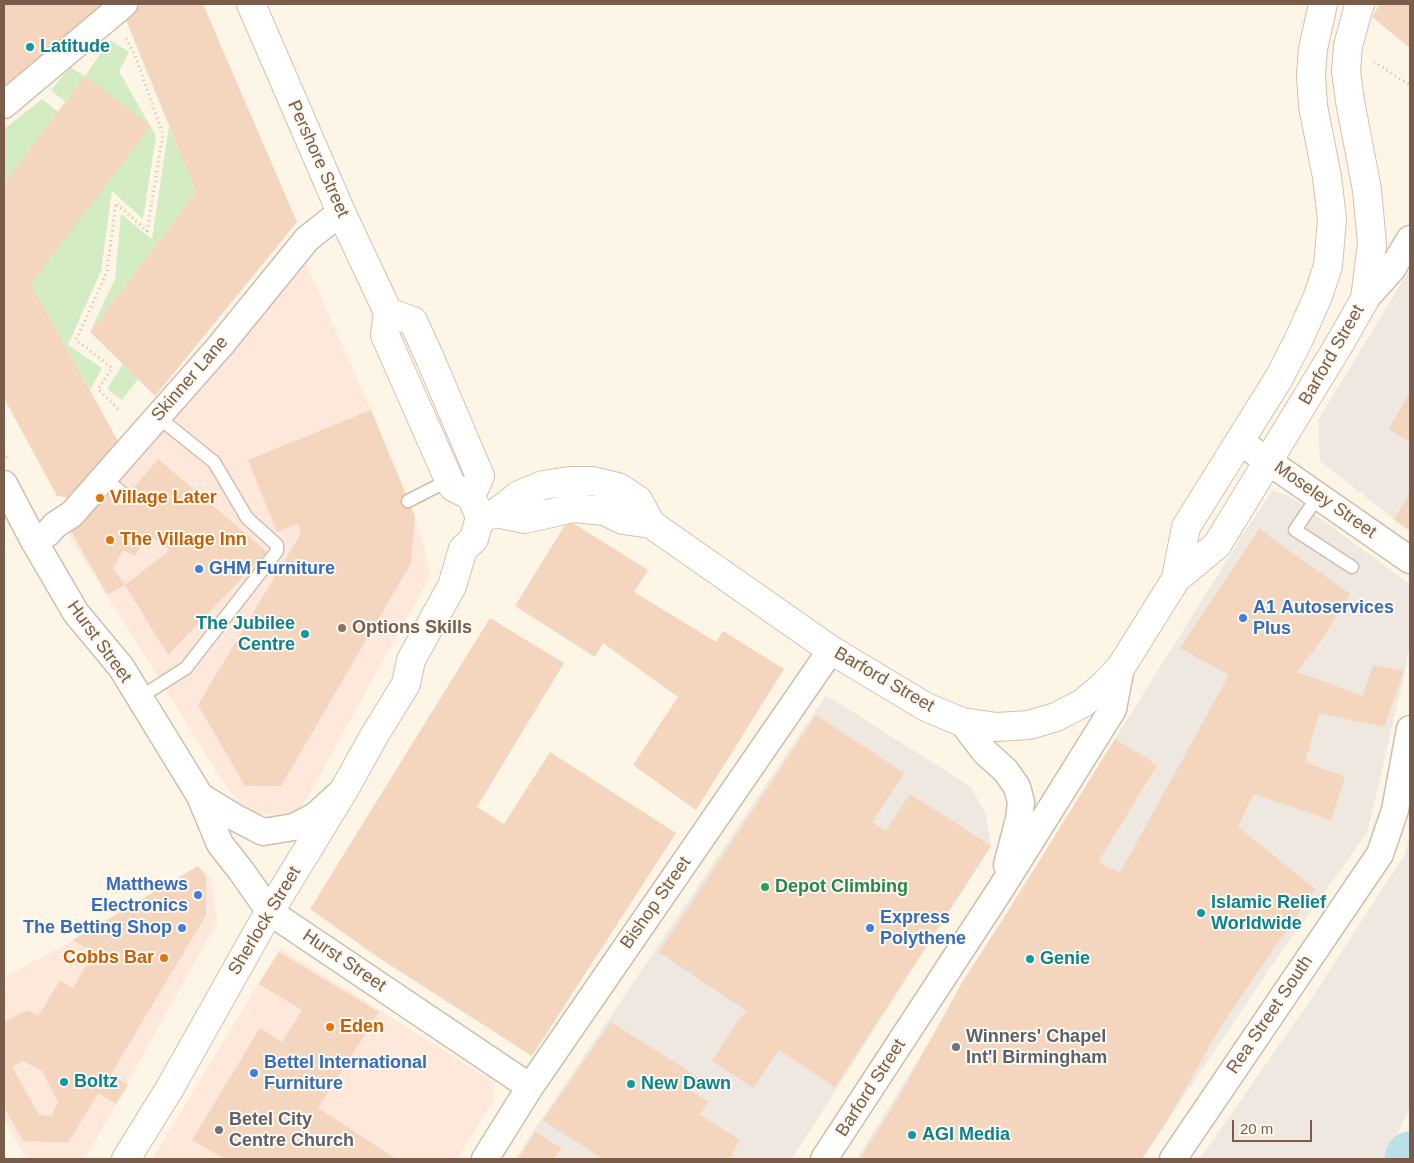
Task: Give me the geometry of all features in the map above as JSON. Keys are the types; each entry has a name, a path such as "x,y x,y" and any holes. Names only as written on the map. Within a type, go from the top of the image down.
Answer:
{"street":[{"path":"4,105 124,4"},
{"name":"Pershore Street","path":"251,4 340,212 388,312"},
{"name":"Barford Street","path":"1176,579 1186,527 1279,378 1318,296 1328,266 1332,219 1327,177 1313,106 1311,74 1313,48 1322,4"},
{"name":"Barford Street","path":"824,1159 1000,890 1112,709 1121,666 1176,579 1217,545 1340,343 1364,299 1372,244 1367,190 1346,71 1348,46 1360,4"},
{"name":"Skinner Lane","path":"34,540 48,533 55,525 72,514 220,346 307,239 340,212"},
{"path":"1364,299 1392,269 1410,239"},
{"path":"388,312 413,321 429,356 480,476 480,516 453,487 449,480 385,335 388,312"},
{"name":"Moseley Street","path":"1239,441 1410,560"},
{"name":"Barford Street","path":"480,516 519,495 543,485 570,481 593,481 618,487 638,500 651,524 831,650 926,707 962,722 985,752 1006,771 1017,787 1021,802 1019,819 1000,890"},
{"name":"Hurst Street","path":"4,484 76,613 121,667 200,796 220,844 270,912 530,1088"},
{"name":"Sherlock Street","path":"126,1159 170,1088 239,964 406,684 411,660 452,586 463,549 480,516"},
{"name":"Bishop Street","path":"485,1159 530,1088 831,650"},
{"path":"962,722 997,727 1029,725 1056,717 1083,703 1103,686 1121,666"},
{"name":"Rea Street South","path":"1172,1159 1380,854 1395,810 1410,729"},
{"name":"Hurst Street","path":"200,796 263,832 294,827 308,820 344,790"}],"lane":[{"path":"139,698 186,668 277,551 277,545 248,518 214,462 158,416"},
{"path":"104,478 126,497"},
{"path":"408,501 449,480"},
{"path":"1318,496 1295,530 1352,567"}],"path":[{"path":"1348,46 1410,85"},
{"path":"118,409 98,389 112,368 76,340 107,272 116,203 147,230 163,134 136,58"}],"shaded area":[{"path":"304,259 371,410 415,516 430,576 298,814 247,815 217,773 65,529"},
{"path":"1410,269 1410,532 1320,461 1318,420"},
{"path":"1273,490 1291,497 1410,584 1410,643 1403,681 1367,833 1268,971 1142,1159 857,1159 1115,739 1247,528"},
{"path":"826,695 971,787 986,815 991,846 792,1159 515,1159"},
{"path":"1410,834 1410,1107 1386,1159 1200,1159 1309,1002 1405,854"},
{"path":"198,866 211,877 217,922 85,1159 26,1159 4,1119 4,978 73,940"},
{"path":"280,948 494,1082 494,1099 457,1159 152,1159"}],"green space":[{"path":"110,40 129,52 119,71 156,136 143,219 112,191 101,271 68,345 102,368 90,390 31,284 85,77 65,102 51,90 70,67 85,76"},
{"path":"42,99 58,112 4,183 4,129"},
{"path":"169,126 196,192 90,332 115,279 121,214 152,239"},
{"path":"123,364 138,379 122,400 107,389"}],"building":[{"name":"Latitude","path":"4,4 109,4 4,90"},
{"path":"136,4 203,4 297,222 155,396 90,332 196,192 124,15"},
{"path":"1380,4 1410,4 1410,48 1372,17"},
{"path":"85,76 151,126 31,284 118,441 74,498 57,496 4,398 4,183"},
{"path":"1410,392 1410,442 1389,429"},
{"name":"The Jubilee Centre","path":"371,410 415,516 411,563 281,786 245,786 198,705 301,533 298,524 277,532 248,460"},
{"name":"GHM Furniture","path":"158,459 267,552 168,655 125,585 107,594 69,528 102,491 120,505","holes":["148,534 170,550 125,585 113,568 123,550 135,556"]},
{"path":"1410,492 1410,530 1394,520"},
{"path":"568,520 648,570 634,592 716,642 723,631 784,669 696,810 633,765 678,697 603,643 595,657 515,606"},
{"path":"1259,529 1350,594 1320,642 1297,672 1363,696 1373,665 1404,671 1384,727 1319,713 1305,762 1345,777 1331,820 1253,794 1238,827 1315,889 1222,1024 1168,1119 1142,1159 860,1159 897,1100 963,981 1115,739 1157,765 1098,862 1120,873 1229,675 1180,648"},
{"path":"490,618 564,663 477,807 504,824 550,752 676,833 532,1056 379,958 310,909"},
{"path":"816,715 904,773 872,822 886,831 910,794 991,846 835,1087 779,1050 753,1088 712,1061 737,1022 747,1011 659,952"},
{"path":"198,866 206,877 206,915 111,1074 128,1085 116,1104 98,1093 68,1143 23,1141 4,1107 4,1022 28,1010 38,1016 60,981 73,988 94,953 73,940","holes":["23,1061 42,1071 58,1102 52,1116 39,1115 12,1067"]},
{"path":"279,952 379,1012 318,1108 396,1159 225,1159 192,1140 260,1028 282,1042 302,1010 259,984"},
{"name":"New Dawn","path":"611,1022 699,1078 691,1091 708,1101 700,1115 740,1140 729,1159 603,1159 543,1120"},
{"path":"535,1132 561,1148 554,1159 518,1159"}],"place":[{"name":"Latitude","path":"30,47"},
{"name":"Village Later","path":"100,498"},
{"name":"The Village Inn","path":"110,540"},
{"name":"GHM Furniture","path":"199,569"},
{"name":"A1 Autoservices Plus","path":"1243,618"},
{"name":"Options Skills","path":"342,628"},
{"name":"The Jubilee Centre","path":"305,634"},
{"name":"Depot Climbing","path":"765,887"},
{"name":"Matthews Electronics","path":"198,895"},
{"name":"Islamic Relief Worldwide","path":"1201,913"},
{"name":"The Betting Shop","path":"182,928"},
{"name":"Express Polythene","path":"870,928"},
{"name":"Cobbs Bar","path":"164,958"},
{"name":"Genie","path":"1030,959"},
{"name":"Eden","path":"330,1027"},
{"name":"Winners' Chapel Int'l Birmingham","path":"956,1047"},
{"name":"Bettel International Furniture","path":"254,1073"},
{"name":"Boltz","path":"64,1082"},
{"name":"New Dawn","path":"631,1084"},
{"name":"Betel City Centre Church","path":"219,1130"},
{"name":"AGI Media","path":"912,1135"}]}
